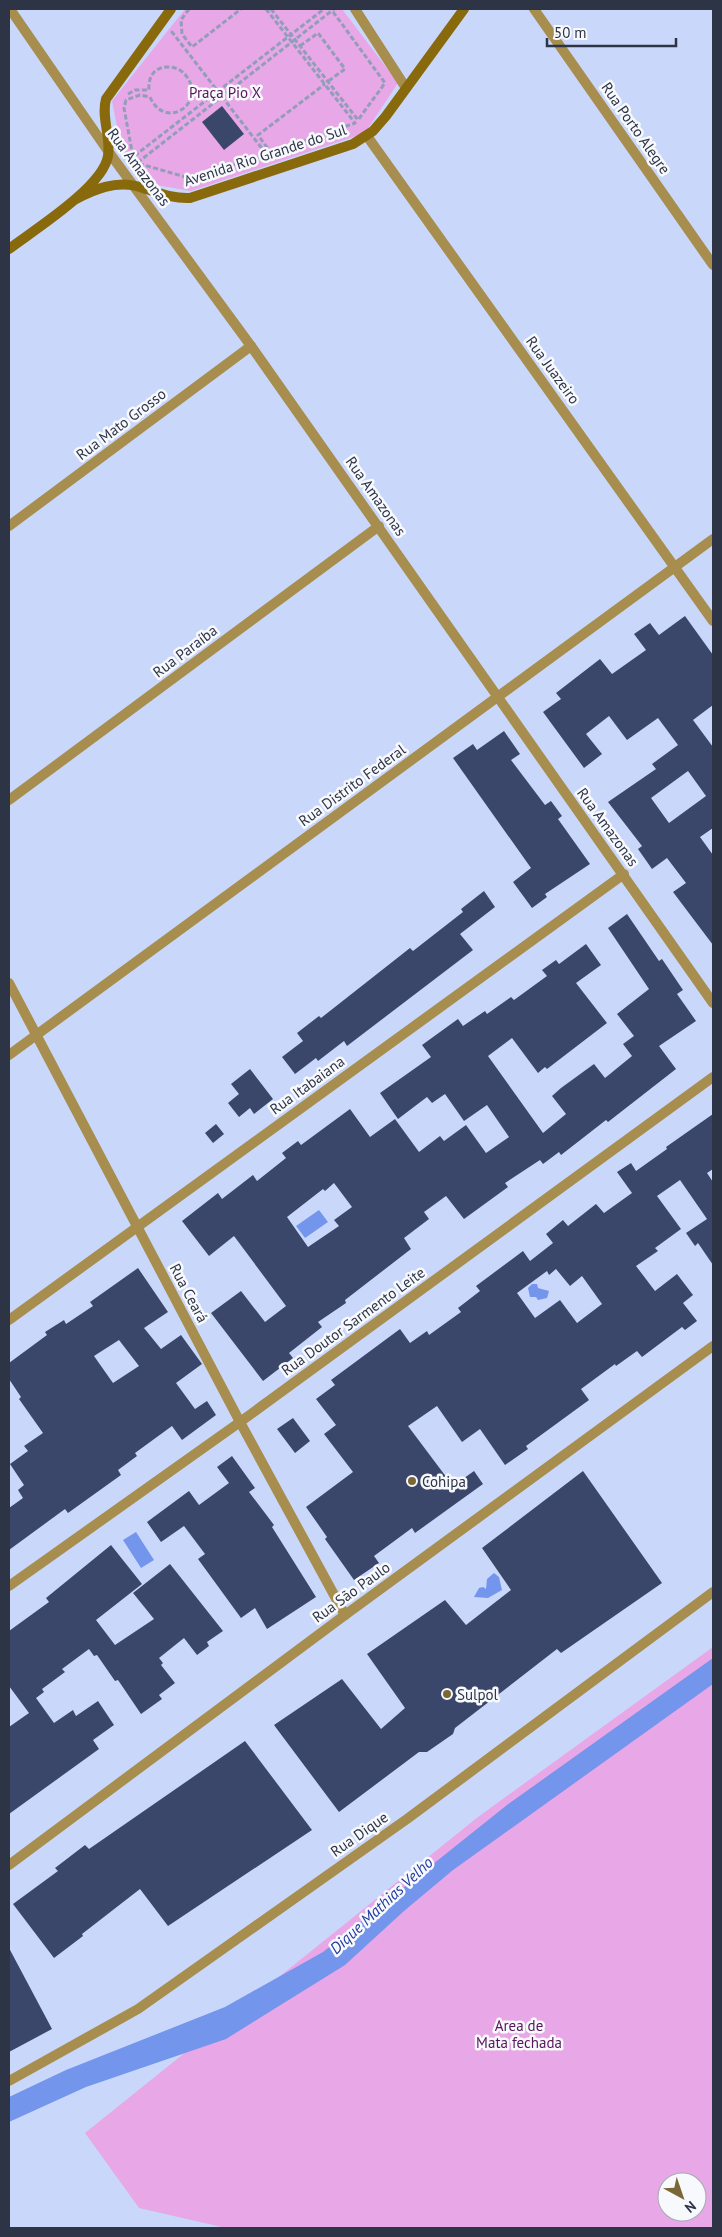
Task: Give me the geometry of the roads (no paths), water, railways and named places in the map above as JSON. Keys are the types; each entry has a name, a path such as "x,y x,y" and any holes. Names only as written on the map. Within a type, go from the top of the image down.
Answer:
{"main road":[{"name":"Avenida Rio Grande do Sul","path":"9,249 76,199 103,169 107,162 108,151 104,110 106,99 171,9"},
{"name":"Avenida Rio Grande do Sul","path":"76,199 105,186 134,186 170,196 190,198 343,148 367,136 386,116 464,9"}],"street":[{"name":"Rua Amazonas","path":"10,9 108,151 251,346 379,526 713,1003"},
{"path":"355,9 406,88"},
{"name":"Rua Porto Alegre","path":"534,9 713,264"},
{"name":"Rua Juazeiro","path":"367,136 713,621"},
{"name":"Rua Mato Grosso","path":"9,526 251,346"},
{"name":"Rua Paraíba","path":"9,800 379,526"},
{"name":"Rua Distrito Federal","path":"9,1055 713,539"},
{"name":"Rua Itabaiana","path":"9,1320 624,874"},
{"name":"Rua Ceará","path":"9,983 35,1036 240,1422 345,1615"},
{"name":"Rua Doutor Sarmento Leite","path":"9,1586 240,1422 713,1077"},
{"name":"Rua São Paulo","path":"9,1865 345,1615 713,1346"},
{"name":"Rua Dique","path":"9,2081 138,2009 407,1819 713,1592"}],"water":[{"path":"319,1210 328,1222 305,1238 296,1226"},
{"path":"532,1284 537,1284 538,1288 549,1291 547,1298 538,1300 536,1297 530,1297 528,1288"},
{"path":"136,1532 154,1560 141,1568 123,1540"},
{"path":"494,1573 499,1577 502,1590 488,1598 474,1597 479,1588 483,1587 486,1589 487,1579"},
{"name":"Dique Mathias Velho","path":"713,1658 713,1684 453,1870 404,1911 345,1965 226,2039 86,2087 9,2122 9,2097 66,2070 225,2007 323,1952 507,1805"}],"place":[{"name":"Cohipa","path":"412,1481"},
{"name":"Sulpol","path":"447,1694"}],"park label":[{"name":"Praça Pio X","path":"225,92"},
{"name":"Area de Mata fechada","path":"519,2034"}]}
